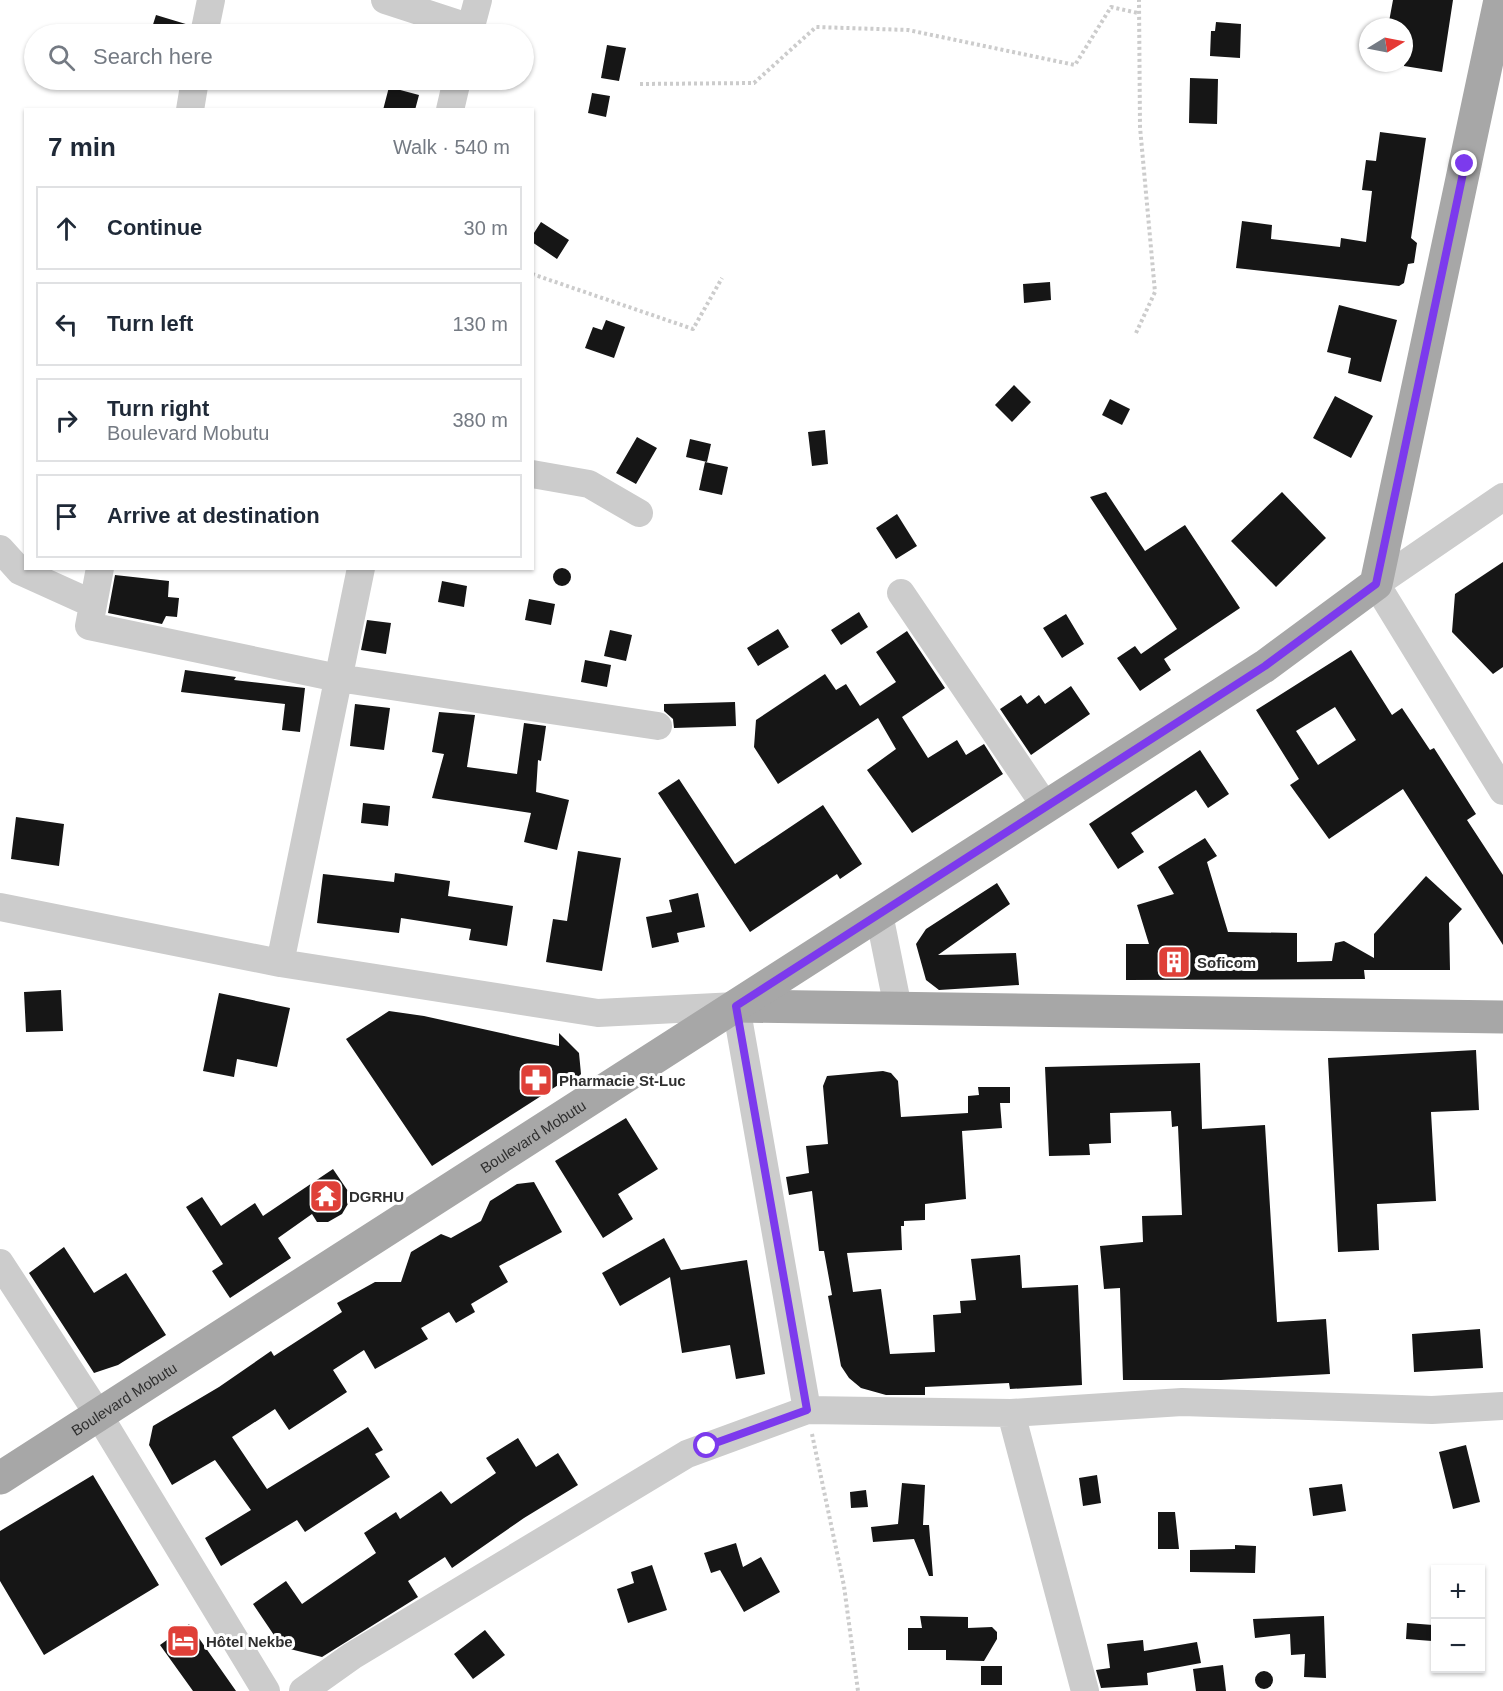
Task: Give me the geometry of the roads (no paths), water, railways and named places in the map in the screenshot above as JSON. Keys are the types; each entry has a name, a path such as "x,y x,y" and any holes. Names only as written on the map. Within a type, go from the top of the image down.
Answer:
{"main road":[{"path":"1376,584 1500,0"},
{"name":"Boulevard Mobutu","path":"0,1478 1265,666 1376,584"},
{"path":"736,1006 1503,1017"}],"street":[{"path":"206,24 211,0"},
{"path":"385,0 451,24"},
{"path":"472,24 478,0"},
{"path":"189,108 193,90"},
{"path":"450,108 455,90"},
{"path":"534,474 590,484 639,513"},
{"path":"1500,781 1376,584 1503,497"},
{"path":"0,549 20,571 93,604"},
{"path":"100,570 89,626 338,678 658,726"},
{"path":"280,963 361,570"},
{"path":"901,593 1046,807"},
{"path":"0,907 280,963 598,1013 736,1006 807,1410"},
{"path":"879,914 898,1008"},
{"path":"0,1263 98,1414 266,1691"},
{"path":"303,1691 352,1656 687,1454 807,1410 1011,1413 1182,1401 1432,1410 1503,1406"},
{"path":"1011,1413 1084,1691"}],"place":[{"name":"Soficom","path":"1174,962"},
{"name":"Pharmacie St-Luc","path":"536,1080"},
{"name":"DGRHU","path":"326,1196"},
{"name":"Hôtel Nekbe","path":"183,1641"}]}
